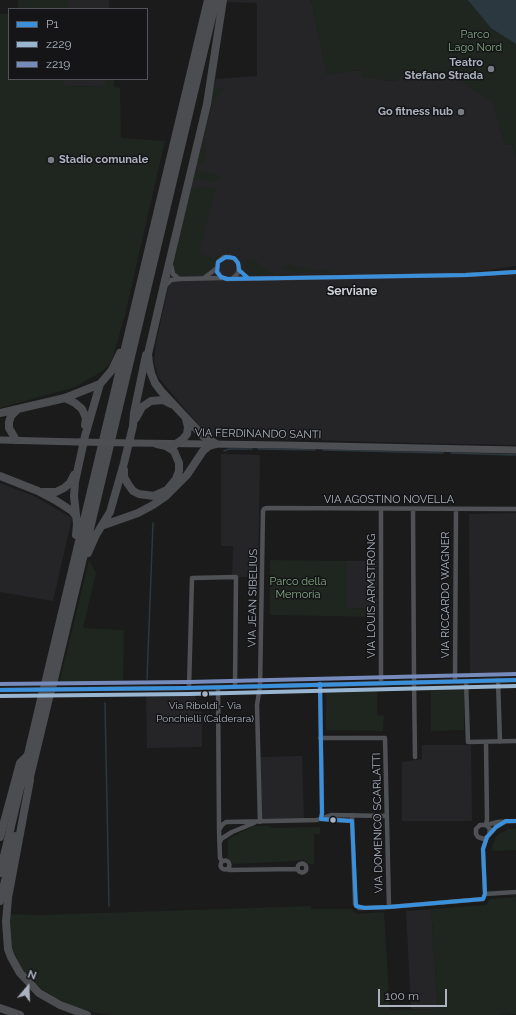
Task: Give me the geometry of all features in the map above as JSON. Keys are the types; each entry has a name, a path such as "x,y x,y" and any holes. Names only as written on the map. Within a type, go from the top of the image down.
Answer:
{"highway":[{"path":"49,684 74,564 208,0"},
{"path":"0,873 28,755 73,598 216,0"},
{"path":"216,444 206,438 186,419 155,383 148,363 148,354 207,104 223,0"},
{"path":"133,426 134,412 143,367 155,322"},
{"path":"82,439 100,384 112,370 122,347 127,342"},
{"path":"0,413 65,398 100,384"},
{"path":"65,398 75,403 82,409 86,418 77,467 74,496 77,520 71,556 74,564"},
{"path":"73,598 91,546 110,512 133,426 139,410 147,403 158,400 167,401 173,405"},
{"path":"16,440 9,428 9,422 11,416 18,410"},
{"path":"176,444 184,439 187,434 188,427 186,419"},
{"path":"124,463 124,477 133,490 139,494 147,496 161,494 167,490 176,478 179,471 179,463 174,451 166,446 157,444"},
{"path":"104,525 138,513 166,496 187,476 202,450 216,444"},
{"path":"38,491 53,492 64,488 72,480 77,467"},
{"path":"0,476 38,491 69,508 75,514 77,520"},
{"path":"46,695 8,898 6,922 8,949 20,973 39,993 60,1005 87,1015"},
{"path":"0,835 20,763 28,755"},
{"path":"0,901 30,780"},
{"path":"0,1008 20,1015"}],"main road":[{"name":"VIA FERDINANDO SANTI","path":"0,440 82,439 157,444 516,450"}],"street":[{"path":"204,278 216,268 220,259 228,257 234,258 237,261 239,270 248,278"},
{"path":"170,259 171,269 179,279"},
{"path":"216,268 219,275 223,278"},
{"path":"233,278 239,270"},
{"path":"163,289 166,283 171,280 179,279 466,276 516,272"},
{"name":"VIA AGOSTINO NOVELLA","path":"263,511 267,508 516,509"},
{"name":"VIA LOUIS ARMSTRONG","path":"381,509 381,683"},
{"path":"413,509 415,757"},
{"name":"VIA RICCARDO WAGNER","path":"455,681 456,509"},
{"name":"VIA JEAN SIBELIUS","path":"260,822 257,705 260,686 263,511"},
{"path":"189,688 192,578 236,577 235,686"},
{"path":"498,680 500,742"},
{"path":"0,690 189,688 516,680"},
{"path":"466,681 468,742 516,741"},
{"path":"320,684 321,819"},
{"path":"218,687 220,858 222,861 227,861 229,867 227,869 228,870 297,869"},
{"name":"VIA DOMENICO SCARLATTI","path":"320,738 385,738 389,907"},
{"path":"486,742 486,825"},
{"path":"219,830 226,822 317,820 331,815 386,816"},
{"path":"352,815 355,904 356,906 362,908 483,899 485,894 483,849 476,834 476,829 480,825 516,821"},
{"path":"321,819 352,821"},
{"path":"478,837 484,839 496,827 506,821"},
{"path":"220,842 221,839 232,832 260,822"},
{"path":"483,849 490,829 486,825"},
{"path":"485,894 516,892"}],"shaded area":[{"path":"68,0 109,0 109,8 68,8"},
{"path":"226,0 311,0 327,74 361,70 363,72 363,77 396,81 400,75 446,71 493,101 505,145 512,144 516,156 516,266 468,273 279,275 279,280 516,275 516,445 211,437 202,429 158,377 154,362 156,343 198,152 216,79 257,76 257,3 225,2"},
{"path":"468,0 516,0 516,44 491,28"},
{"path":"64,80 106,80 106,87 64,86"},
{"path":"221,454 260,455 258,577 232,577 233,546 221,546"},
{"path":"0,483 34,496 72,518 53,601 0,592"},
{"path":"516,513 516,672 494,672 493,676 470,677 469,514"},
{"path":"347,561 377,561 377,609 346,608"},
{"path":"196,691 195,711 202,712 202,747 147,748 146,692"},
{"path":"422,745 471,745 472,821 402,821 402,762 422,759"},
{"path":"302,756 304,819 261,820 260,757"},
{"path":"431,909 438,1009 411,1009 406,911"}],"green space":[{"path":"18,0 68,0 68,8 18,8"},
{"name":"Parco Lago Nord","path":"311,0 516,0 516,156 512,144 505,145 493,101 446,71 400,75 396,81 363,77 361,76 363,72 361,70 327,74"},
{"path":"0,14 8,14 8,80 64,80 64,86 105,87 106,80 114,80 114,87 120,88 121,138 165,141 125,315 113,357 109,365 101,372 75,387 0,408"},
{"path":"214,84 225,90 225,92 224,93 221,91 212,105 204,137 206,155 204,162 201,164 197,162"},
{"path":"196,168 221,177 220,180 218,182 200,179 193,180"},
{"path":"200,186 218,189 218,191 215,190 200,250 203,251 202,255 215,258 216,255 219,256 215,261 212,270 207,274 182,275 173,267 178,238 190,192 194,188"},
{"path":"247,259 254,260 268,271 276,273 265,275 248,274 243,266 243,263"},
{"path":"287,262 290,262 290,265 320,272 321,269 334,272 332,273 290,272 282,269 286,266"},
{"path":"89,560 96,573 83,628 124,630 123,685 59,684"},
{"name":"Parco della Memoria","path":"270,560 347,561 347,608 377,609 377,617 270,615"},
{"path":"377,689 377,715 384,716 383,731 326,730 326,690"},
{"path":"431,689 464,689 464,730 431,731"},
{"path":"255,826 269,826 272,828 320,827 320,834 314,834 314,864 308,864 307,861 301,860 232,864 228,858 228,840 233,836"},
{"path":"508,829 516,829 516,850 491,851 496,837"},
{"path":"516,897 516,1014 113,1015 97,1013 73,1006 54,997 38,986 26,975 18,962 12,949 10,937 10,914 41,915 311,906 311,909 351,909 357,914 384,912 390,1010 438,1009 431,909 486,905 490,899"}],"waterway":[{"path":"224,451 229,449 252,449"},
{"path":"258,449 315,450"},
{"path":"323,450 443,453"},
{"path":"451,453 516,455"},
{"path":"147,679 153,523"},
{"path":"105,703 109,906"}],"transit line":[{"name":"P1","path":"248,278 239,270 238,263 234,258 226,257 218,262 217,272 221,277 227,279 466,275 516,272"},
{"name":"z219","path":"0,684 189,682 516,674"},
{"name":"P1","path":"0,690 189,688 516,680"},
{"name":"P1","path":"320,684 321,819 352,821 356,906 365,908 389,907 483,899 485,894 483,849 487,837 496,827 506,821 516,821"},
{"name":"z229","path":"0,696 189,694 516,686"}],"place":[{"name":"Teatro Stefano Strada","path":"491,69"},
{"name":"Go fitness hub","path":"461,112"},
{"name":"Stadio comunale","path":"51,160"},
{"name":"Via Riboldi - Via Ponchielli (Calderara)","path":"205,694"}],"district":[{"name":"Serviane","path":"352,291"}]}
